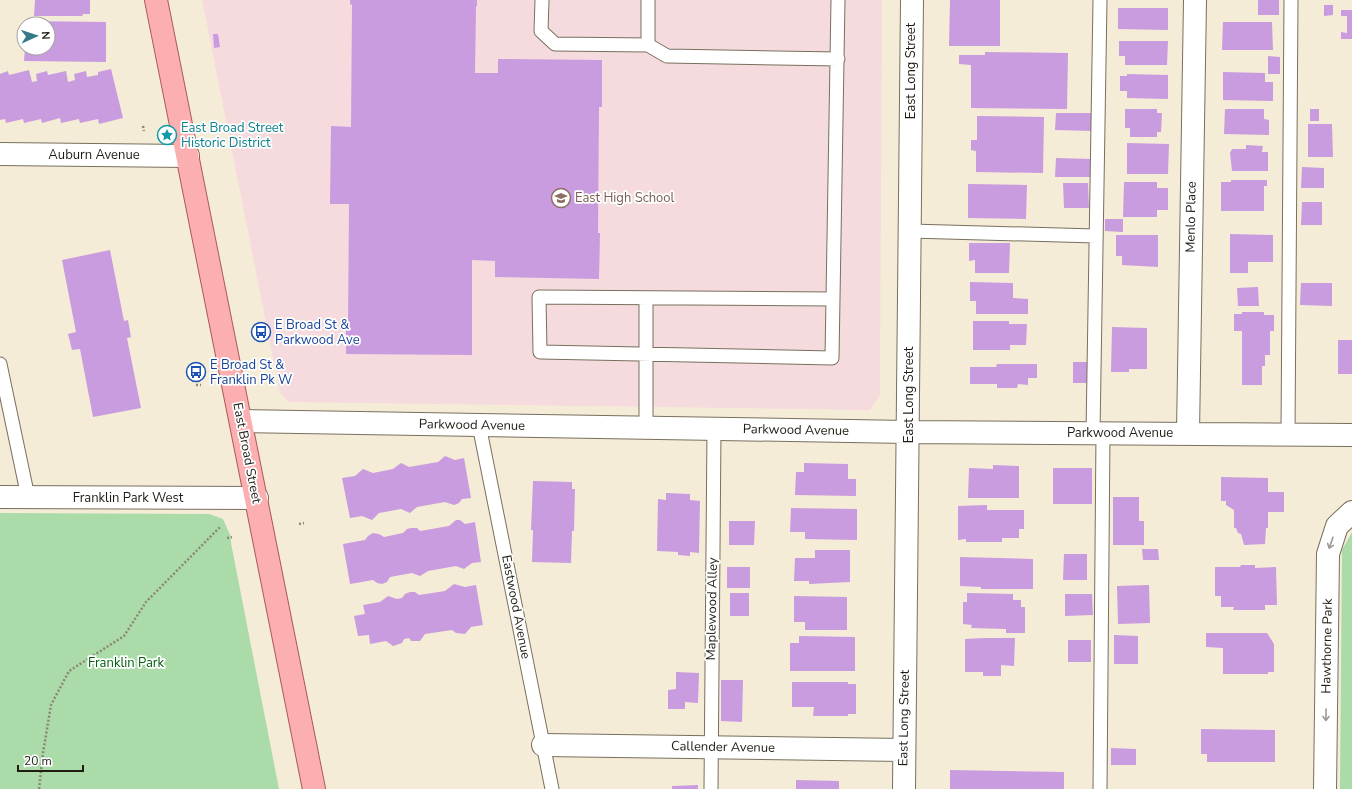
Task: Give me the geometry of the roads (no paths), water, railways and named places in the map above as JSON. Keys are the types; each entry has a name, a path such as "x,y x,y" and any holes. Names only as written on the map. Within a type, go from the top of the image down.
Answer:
{"main road":[{"name":"East Broad Street","path":"156,0 257,498 314,789"}],"street":[{"name":"East Long Street","path":"904,789 912,0"},
{"name":"Menlo Place","path":"1188,434 1195,0"},
{"name":"Auburn Avenue","path":"0,154 188,156"},
{"name":"Parkwood Avenue","path":"241,421 908,432 1352,435"},
{"name":"Franklin Park West","path":"0,497 257,498"},
{"name":"Hawthorne Park","path":"1325,789 1328,554 1337,526 1352,512"},
{"name":"Callender Avenue","path":"543,745 904,750"}],"lane":[{"path":"542,0 542,31 555,44 648,45 667,56 838,60"},
{"path":"648,0 648,45"},
{"path":"833,299 539,297 540,352 832,358 838,60 838,0"},
{"path":"1100,0 1096,236 1100,789"},
{"path":"1288,434 1291,0"},
{"path":"910,231 1096,236"},
{"path":"646,298 646,428"},
{"path":"0,364 28,497"},
{"name":"Eastwood Avenue","path":"479,425 552,789"},
{"name":"Maplewood Alley","path":"710,789 714,429"}],"place":[{"name":"East Broad Street Historic District","path":"167,135"},
{"name":"East High School","path":"561,198"},
{"name":"E Broad St & Parkwood Ave","path":"261,332"},
{"name":"E Broad St & Franklin Pk W","path":"196,372"}],"park label":[{"name":"Franklin Park","path":"126,663"}]}
